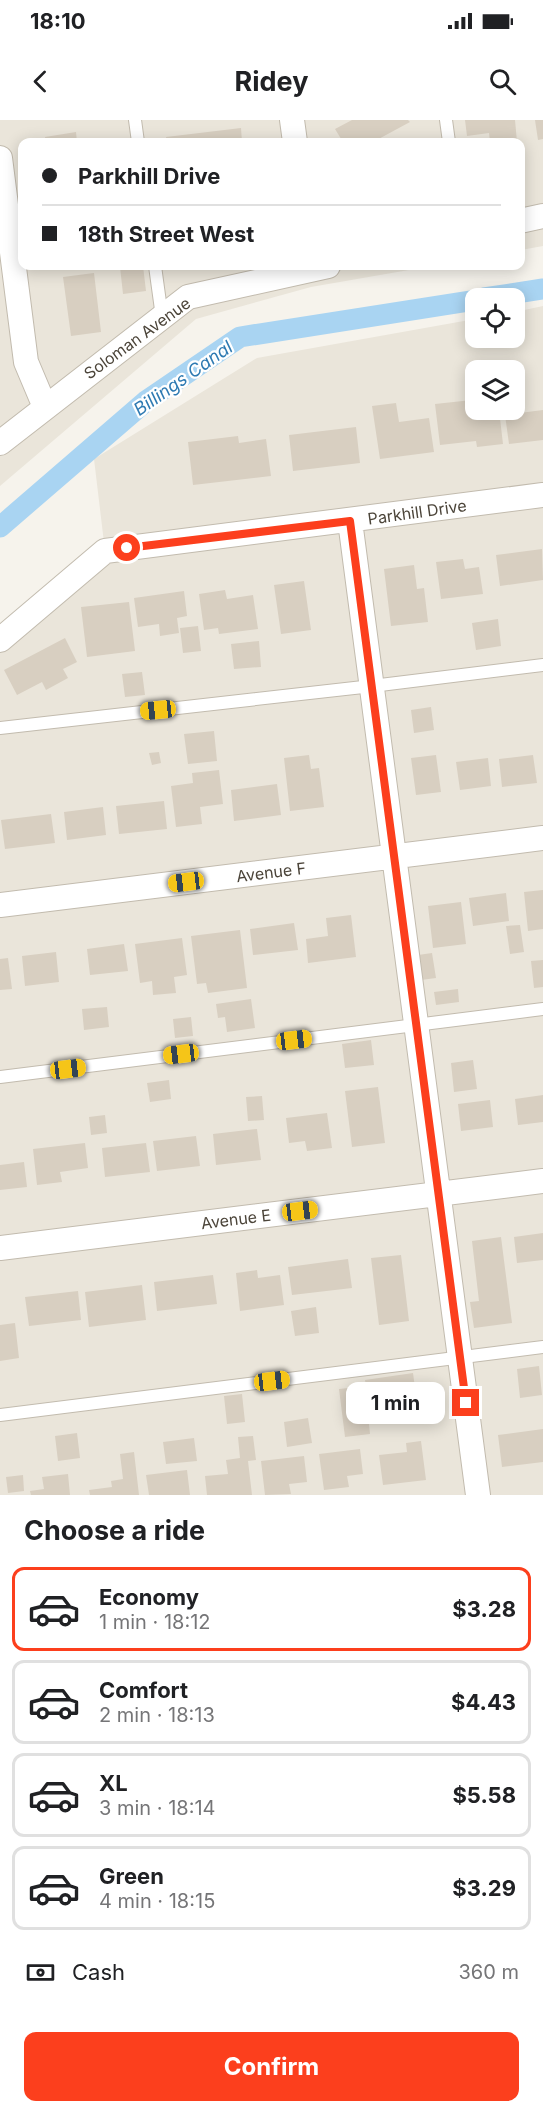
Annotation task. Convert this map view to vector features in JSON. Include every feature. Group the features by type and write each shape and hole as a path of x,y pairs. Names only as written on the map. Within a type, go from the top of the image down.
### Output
{"street":[{"path":"292,120 294,138"},
{"path":"0,158 26,362 45,406"},
{"path":"525,220 543,216"},
{"name":"Soloman Avenue","path":"0,443 188,297 302,270"},
{"name":"Parkhill Drive","path":"0,640 105,551 543,495"},
{"path":"350,521 478,1495"},
{"name":"Avenue F","path":"0,905 543,838"},
{"name":"Avenue E","path":"0,1248 543,1181"}],"lane":[{"path":"135,120 137,138"},
{"path":"446,120 448,138"},
{"path":"156,270 162,317"},
{"path":"0,728 543,665"},
{"path":"0,1077 543,1009"},
{"path":"0,1415 543,1347"}],"shaded area":[{"path":"0,120 543,120 543,246 525,249 525,138 18,138 18,270 409,270 311,287 196,319 0,486"},
{"path":"543,306 543,1495 0,1495 0,640 105,551 94,459 257,358 465,321 465,348 525,348 525,310"}],"building":[{"path":"352,120 408,120 410,122 380,138 341,138 335,129"},
{"path":"465,120 515,120 517,138 490,138 489,133 467,136"},
{"path":"535,120 543,120 543,139 538,140"},
{"path":"241,128 242,138 166,138"},
{"path":"76,132 77,138 45,138"},
{"path":"120,270 143,270 146,291 123,294"},
{"path":"94,273 101,332 71,336 63,277"},
{"path":"465,401 465,420 500,420 503,444 477,447 476,441 440,445 435,404"},
{"path":"396,403 399,422 429,418 434,452 380,459 372,406"},
{"path":"543,410 543,440 509,444 506,420 525,420 525,412"},
{"path":"356,427 360,463 293,471 289,435"},
{"path":"238,436 239,443 266,439 271,476 193,485 188,442"},
{"path":"542,549 543,580 500,586 496,555"},
{"path":"463,559 465,569 479,567 483,594 441,599 436,562"},
{"path":"414,565 417,589 424,588 428,622 391,626 384,569"},
{"path":"304,581 311,630 281,634 274,585"},
{"path":"225,590 227,599 253,595 258,629 219,634 218,628 204,630 199,594"},
{"path":"184,591 187,616 177,618 179,633 160,636 159,624 138,627 134,598"},
{"path":"129,602 135,651 87,657 81,607"},
{"path":"498,619 501,646 476,650 472,623"},
{"path":"198,626 201,651 183,653 180,628"},
{"path":"65,638 77,662 63,669 68,678 46,690 42,682 17,695 4,670"},
{"path":"259,641 261,667 234,669 231,644"},
{"path":"142,672 145,695 125,697 122,674"},
{"path":"431,707 434,730 414,733 411,710"},
{"path":"214,731 217,761 188,764 184,734"},
{"path":"159,752 161,763 152,765 149,753"},
{"path":"309,755 311,769 319,768 324,807 290,811 284,758"},
{"path":"436,755 441,792 416,795 411,758"},
{"path":"533,755 537,783 502,787 499,759"},
{"path":"488,758 491,786 460,790 456,762"},
{"path":"219,770 223,804 200,807 202,824 176,827 171,786 193,783 192,773"},
{"path":"277,784 281,815 234,821 231,790"},
{"path":"164,801 167,829 119,834 116,806"},
{"path":"103,807 106,835 67,840 64,812"},
{"path":"51,814 55,843 5,849 1,820"},
{"path":"543,890 543,929 528,931 524,892"},
{"path":"506,893 509,921 473,926 469,898"},
{"path":"461,902 466,944 433,948 428,906"},
{"path":"351,915 356,957 308,963 306,939 328,936 326,918"},
{"path":"294,923 298,950 253,955 250,929"},
{"path":"520,925 524,952 510,954 506,926"},
{"path":"240,930 247,988 208,993 206,983 197,984 191,936"},
{"path":"182,938 187,975 174,977 176,993 153,995 152,981 140,983 135,944"},
{"path":"124,944 128,971 90,975 87,949"},
{"path":"56,952 59,982 25,986 22,956"},
{"path":"432,953 436,978 421,980 418,955"},
{"path":"8,958 12,989 0,990 0,959"},
{"path":"543,960 543,987 534,988 531,961"},
{"path":"458,989 459,1002 436,1005 434,992"},
{"path":"251,999 255,1028 227,1032 225,1017 218,1018 216,1004"},
{"path":"107,1007 109,1027 84,1030 82,1009"},
{"path":"191,1017 193,1036 175,1038 173,1019"},
{"path":"371,1040 374,1065 345,1068 342,1044"},
{"path":"473,1060 477,1089 454,1092 451,1063"},
{"path":"169,1080 171,1099 150,1102 147,1083"},
{"path":"378,1087 385,1143 352,1147 345,1091"},
{"path":"543,1095 543,1122 518,1125 515,1099"},
{"path":"262,1096 264,1120 248,1121 246,1097"},
{"path":"490,1100 493,1127 461,1131 458,1104"},
{"path":"327,1113 332,1148 307,1151 305,1141 289,1143 286,1118"},
{"path":"105,1115 107,1133 91,1135 89,1117"},
{"path":"257,1129 261,1160 216,1165 213,1134"},
{"path":"196,1136 200,1166 157,1171 153,1141"},
{"path":"85,1143 88,1168 60,1172 62,1182 37,1185 33,1149"},
{"path":"146,1143 150,1172 105,1177 102,1148"},
{"path":"24,1162 27,1187 0,1190 0,1165"},
{"path":"543,1233 543,1260 517,1263 514,1237"},
{"path":"501,1237 512,1323 474,1328 470,1302 479,1301 472,1241"},
{"path":"401,1255 409,1321 379,1325 371,1258"},
{"path":"348,1259 352,1288 292,1295 288,1267"},
{"path":"257,1270 258,1278 280,1275 284,1305 240,1311 236,1273"},
{"path":"213,1275 217,1304 157,1311 154,1282"},
{"path":"142,1285 146,1320 89,1327 85,1292"},
{"path":"78,1291 81,1320 29,1326 25,1297"},
{"path":"316,1307 319,1333 295,1336 291,1311"},
{"path":"15,1323 19,1358 0,1361 0,1325"},
{"path":"539,1366 542,1395 520,1398 517,1369"},
{"path":"413,1373 416,1395 394,1398 396,1410 368,1414 370,1434 345,1437 339,1389 366,1386 365,1380"},
{"path":"242,1394 245,1422 227,1424 224,1396"},
{"path":"308,1418 312,1443 287,1447 284,1422"},
{"path":"543,1429 543,1462 502,1467 498,1435"},
{"path":"77,1433 80,1458 58,1461 55,1436"},
{"path":"253,1436 256,1460 248,1461 252,1495 207,1495 205,1476 228,1474 226,1460 240,1458 238,1437"},
{"path":"194,1438 197,1461 166,1464 163,1442"},
{"path":"421,1441 426,1480 383,1485 379,1455 407,1452 406,1443"},
{"path":"360,1449 363,1474 347,1476 349,1487 324,1490 319,1454"},
{"path":"134,1452 139,1495 90,1495 89,1490 112,1487 111,1481 123,1479 120,1454"},
{"path":"304,1456 307,1482 289,1484 291,1494 265,1495 261,1461"},
{"path":"187,1470 190,1495 149,1495 146,1475"},
{"path":"68,1474 70,1495 31,1495 30,1491 44,1489 42,1477"},
{"path":"23,1475 24,1491 8,1493 6,1477"}],"waterway":[{"name":"Billings Canal","path":"525,292 543,289"},
{"name":"Billings Canal","path":"0,527 146,401 240,337 465,302"}],"route":[{"path":"127,548 350,521 466,1403"}]}
